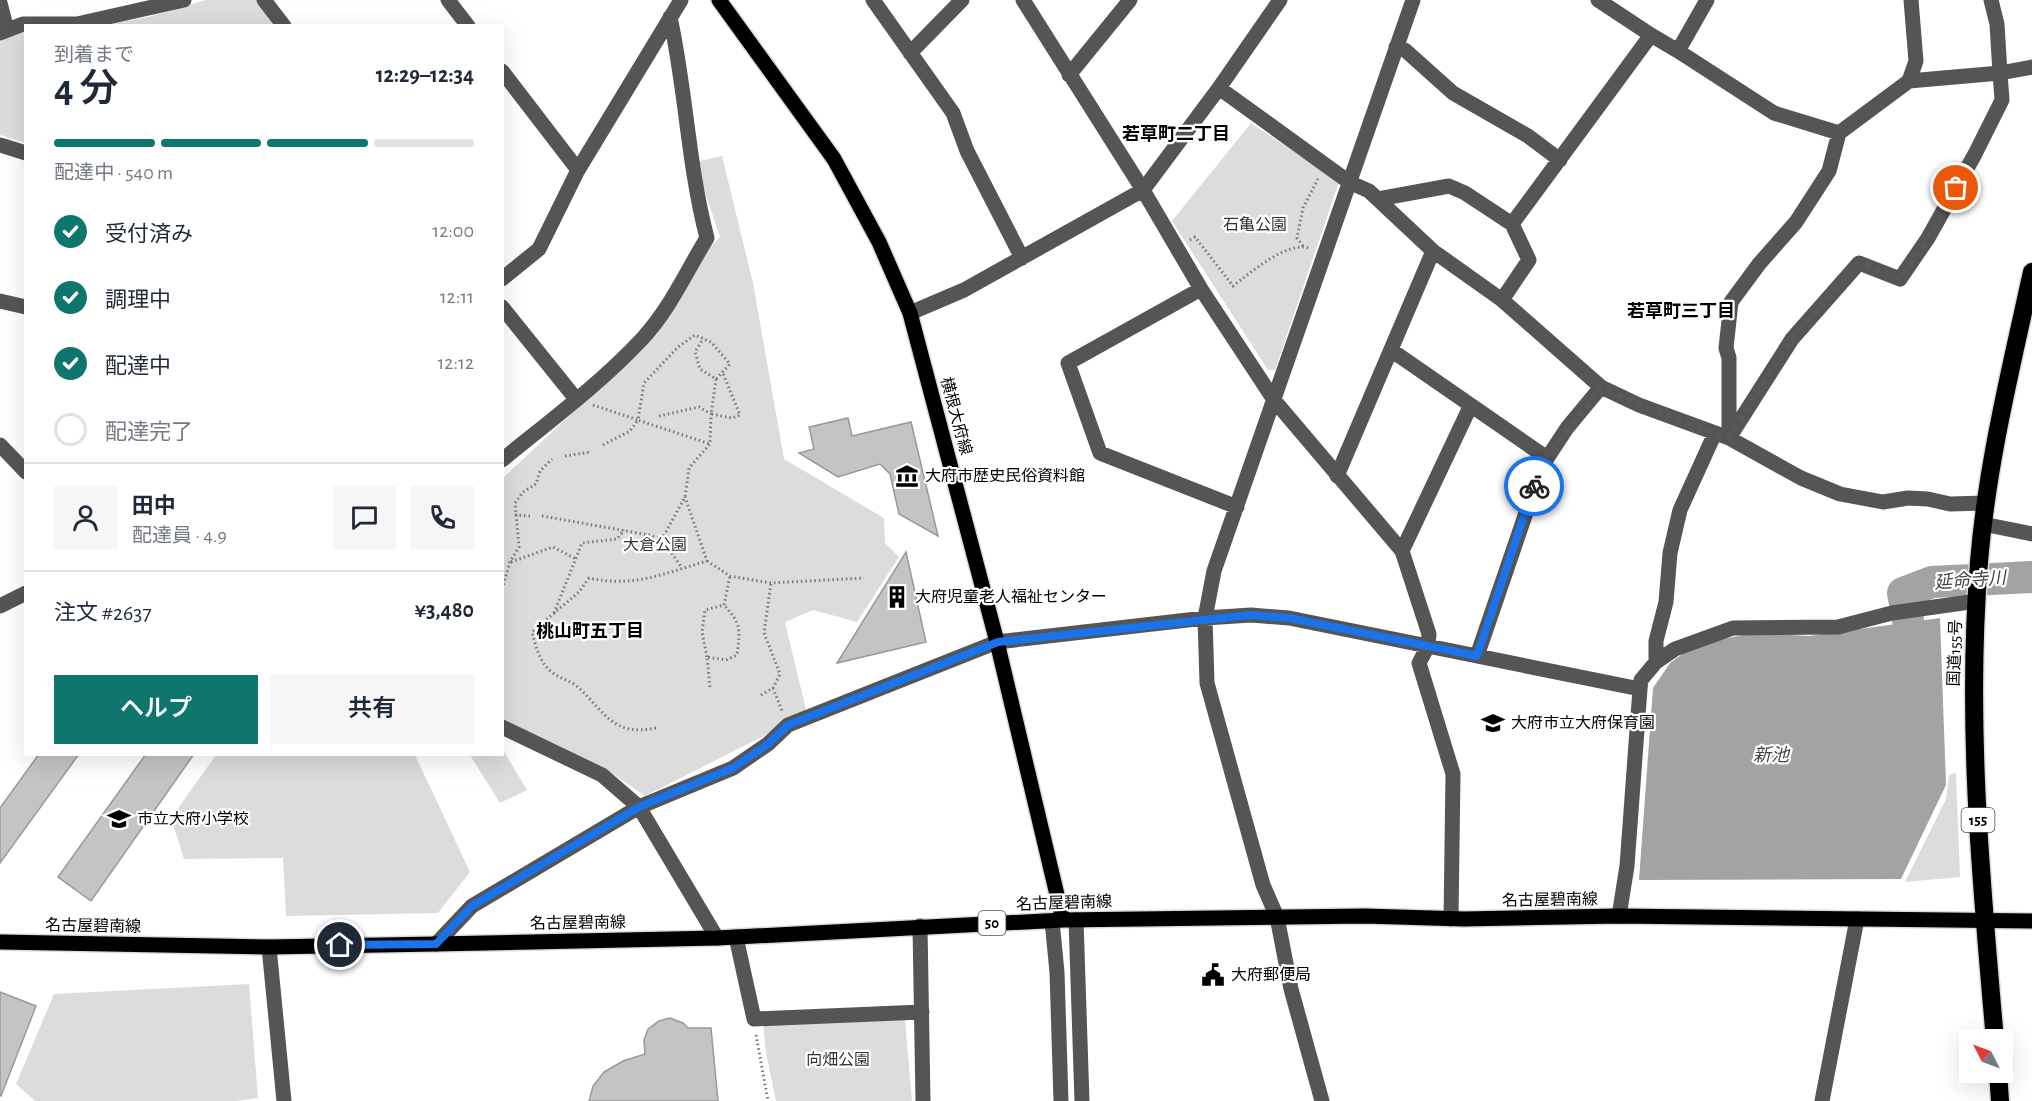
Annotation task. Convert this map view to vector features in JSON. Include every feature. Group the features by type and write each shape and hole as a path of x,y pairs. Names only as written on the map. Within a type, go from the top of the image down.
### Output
{"highway":[{"name":"国道155号","path":"1994,1029 1974,763 1974,650 1978,564 1985,503 2001,412 2032,272"},
{"path":"1999,1083 2000,1101"}],"main road":[{"name":"横根大府線","path":"719,0 834,159 879,242 910,313 998,642 1064,920"},
{"name":"名古屋碧南線","path":"0,942 269,947 436,944 717,938 1064,920 1365,916 1451,919 1619,916 2032,921"}],"street":[{"path":"0,3 3,31 23,24 77,24 128,7 184,0"},
{"path":"264,0 282,24"},
{"path":"448,0 466,24"},
{"path":"504,277 539,249 578,170 681,0"},
{"path":"873,0 953,113 967,151 1023,258"},
{"path":"910,53 962,0"},
{"path":"1023,0 1143,190 1201,289 1274,400 1402,552 1429,634 1428,646 1419,663 1453,774 1451,919"},
{"path":"1069,75 1130,0"},
{"path":"910,313 964,290 1143,190 1219,88 1280,0"},
{"path":"1322,1101 1291,989 1277,917 1263,885 1207,683 1205,618 1214,571 1413,0"},
{"path":"1598,0 1774,113 1839,133"},
{"path":"1678,51 1707,0"},
{"path":"1909,81 1916,61 1916,37 1911,0"},
{"path":"1656,662 1656,641 1666,602 1670,554 1680,510 1722,436 1792,339 1859,263 1900,279 1928,238 1976,154 2002,100 1997,24 1990,0"},
{"path":"504,459 582,401 643,338 671,302 706,238 691,167 670,17"},
{"path":"1512,224 1650,35"},
{"path":"1396,47 1405,50 1453,93 1528,136 1560,160"},
{"path":"1722,436 1729,358 1726,348 1731,302 1807,205 1829,171 1839,133 1909,81 2000,73 2032,67"},
{"path":"504,74 578,170"},
{"path":"1219,88 1349,182 1369,191 1433,251 1502,300 1601,387 1639,405 1722,436 1801,478 1840,494 1883,502 1928,499 1950,504 1985,503"},
{"path":"0,145 24,152"},
{"path":"1378,199 1449,186 1465,193 1512,224 1529,260 1502,300"},
{"path":"1337,476 1433,251"},
{"path":"1201,289 1068,363 1100,453 1237,507"},
{"path":"0,301 24,307"},
{"path":"504,309 582,401"},
{"path":"1391,350 1470,407 1547,458"},
{"path":"1477,656 1531,496 1547,458 1601,387"},
{"path":"1402,552 1470,407"},
{"path":"0,445 24,470"},
{"path":"1983,524 2032,534"},
{"path":"0,606 24,594"},
{"path":"1619,916 1627,866 1641,680 1656,662 1675,649 1734,628 1838,627 1892,613 1977,600"},
{"path":"436,944 472,906 639,807 733,768 768,744 788,725 998,642 1205,618 1251,615 1289,618 1640,689"},
{"path":"504,728 602,775 639,807 717,938"},
{"path":"1822,1101 1857,919"},
{"path":"1061,1101 1058,982 1064,920"},
{"path":"1064,920 1082,1101"},
{"path":"920,926 923,1101"},
{"path":"736,937 754,1019 922,1012"},
{"path":"269,947 284,1101"}],"path":[{"path":"1322,173 1303,208 1297,238 1303,246 1323,253"},
{"path":"1195,237 1233,285 1280,253 1303,246"},
{"path":"603,445 630,431 638,420 644,382 678,347 695,335 711,342 730,364 716,379 710,444 690,468 685,497 662,540"},
{"path":"703,339 695,352 700,369 716,379"},
{"path":"659,416 699,407 711,414 732,418 740,415 722,371"},
{"path":"582,401 710,444"},
{"path":"565,456 590,452"},
{"path":"504,582 510,562 519,547 515,503 523,492 536,484 540,471 552,459"},
{"path":"685,497 707,561 730,576 771,583 864,578"},
{"path":"515,515 530,516"},
{"path":"542,516 662,540 682,568"},
{"path":"554,615 582,543 617,539 624,531"},
{"path":"510,562 553,547 576,559"},
{"path":"656,728 626,728 612,724 577,686 551,672 540,658 532,632 579,592 589,578 611,583 631,583 707,561"},
{"path":"724,605 730,576"},
{"path":"761,695 773,688 780,674 764,633 771,583"},
{"path":"707,657 726,660 737,655 740,631 738,621 724,605"},
{"path":"710,687 702,632 705,610 724,605"},
{"path":"773,688 788,725"},
{"path":"754,1019 768,1101"}],"green space":[{"path":"206,0 257,0 275,24 111,24 148,17"},
{"path":"24,31 24,143 0,135 0,42"},
{"name":"石亀公園","path":"1251,123 1339,182 1275,370 1268,370 1172,221"},
{"name":"大倉公園","path":"722,156 753,283 784,459 884,518 885,543 899,557 857,622 813,610 785,622 807,714 645,796 607,770 504,720 504,477 657,334 697,261 720,237 695,162"},
{"path":"504,752 527,790 500,803 471,756 504,756"},
{"path":"215,756 415,756 470,872 438,913 286,916 283,858 184,859 171,818"},
{"path":"1956,773 1960,877 1905,882 1946,799 1949,775"},
{"path":"249,984 258,1098 236,1101 35,1101 16,1084 54,994"},
{"name":"向畑公園","path":"905,1020 912,1101 776,1101 766,1053 763,1023"}],"water":[{"name":"新池","path":"1940,618 1946,785 1901,879 1639,880 1653,688 1670,663 1695,645 1752,633 1809,636"}],"building":[{"name":"大府市歴史民俗資料館","path":"848,418 852,436 911,422 938,536 899,514 890,474 880,464 838,477 799,453 814,449 809,427"},
{"name":"大府児童老人福祉センター","path":"906,552 926,642 837,663"},
{"path":"38,756 78,756 0,863 0,808"},
{"path":"145,756 193,756 91,901 58,877"},
{"path":"0,992 36,1006 1,1096 0,1095"},
{"path":"670,1018 683,1023 688,1028 711,1028 718,1101 589,1101 593,1086 604,1072 623,1061 645,1054 644,1040 648,1029 659,1021"}],"waterway":[{"name":"延命寺川","path":"1908,621 1903,593 1932,582 2032,577"}],"way so far":[{"path":"1534,486 1542,466 1567,428 1601,387 1639,405 1729,438 1792,339 1859,263 1900,279 1928,238 1956,188"}],"place":[{"name":"大府市歴史民俗資料館","path":"907,476"},
{"name":"大府児童老人福祉センター","path":"897,597"},
{"name":"大府市立大府保育園","path":"1493,723"},
{"name":"市立大府小学校","path":"119,819"},
{"name":"大府郵便局","path":"1213,975"}],"district":[{"name":"若草町二丁目","path":"1176,135"},
{"name":"若草町三丁目","path":"1681,312"},
{"name":"桃山町五丁目","path":"590,632"}],"route":[{"path":"340,945 436,944 472,906 639,807 733,768 768,744 788,725 998,642 1205,618 1251,615 1289,618 1477,656 1534,486"}]}
